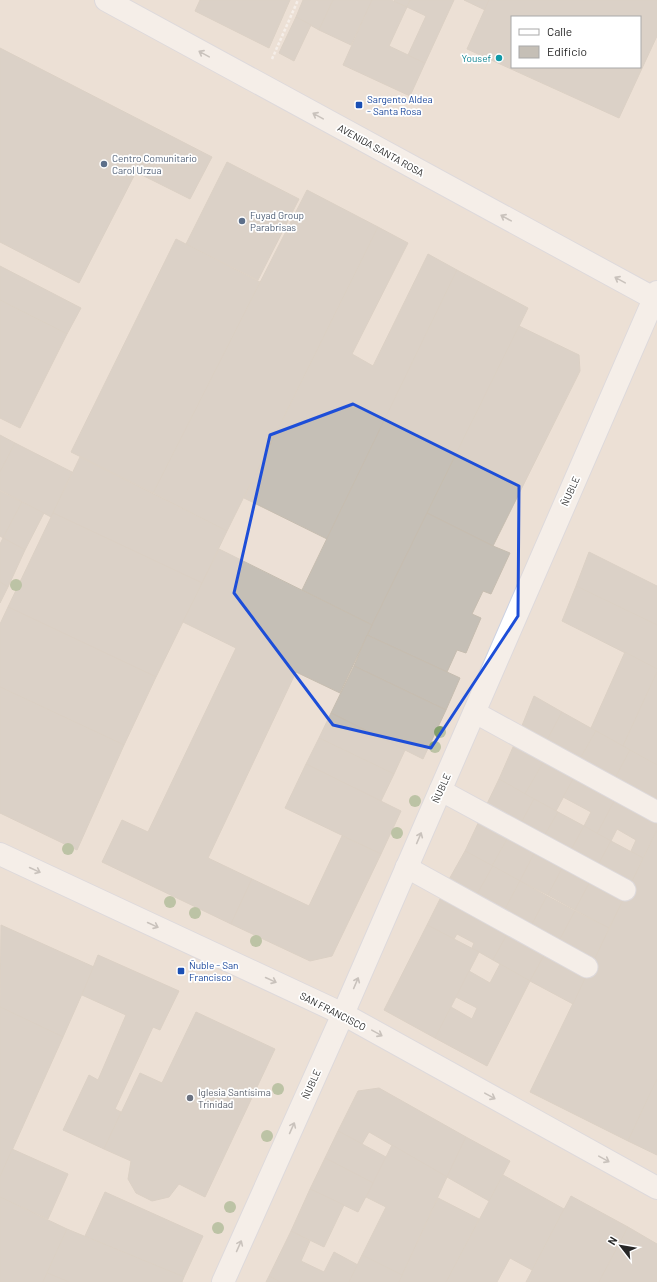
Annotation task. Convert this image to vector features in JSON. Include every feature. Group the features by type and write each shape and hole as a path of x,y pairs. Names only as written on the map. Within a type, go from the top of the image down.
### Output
{"main road":[{"name":"AVENIDA SANTA ROSA","path":"106,0 656,297"},
{"name":"ÑUBLE","path":"223,1282 656,297"},
{"name":"SAN FRANCISCO","path":"0,854 342,1014 657,1188"}],"street":[{"path":"474,712 657,812"},
{"path":"440,790 625,890"},
{"path":"406,867 587,967"}],"path":[{"path":"277,48 298,0"}],"highlighted area":[{"path":"353,404 519,486 518,616 431,748 333,725 234,593 270,435"}],"building":[{"path":"200,0 290,0 269,48 195,11"},
{"path":"303,0 333,0 319,30 296,17"},
{"path":"333,0 372,0 351,45 319,30"},
{"path":"372,0 391,0 407,7 389,46 425,63 410,96 343,65"},
{"path":"410,0 407,7 394,1"},
{"path":"410,0 454,0 425,63 408,55 426,16 407,7"},
{"path":"464,0 489,0 485,10"},
{"name":"Yousef","path":"489,0 657,0 657,36 619,118 467,49"},
{"path":"296,17 311,25 294,61 279,53"},
{"name":"Centro Comunitario Carol Urzua","path":"0,48 212,157 190,199 136,172 79,283 0,242"},
{"name":"Fuyad Group Parabrisas","path":"227,162 299,199 258,280 186,244"},
{"path":"307,190 378,227 227,531 153,493"},
{"path":"378,227 408,243 352,354 373,366 428,254 457,270 327,539 244,498"},
{"path":"176,239 260,282 153,493 71,452"},
{"path":"0,266 81,308 67,334 0,300"},
{"path":"457,270 528,308 372,625 302,590"},
{"path":"0,300 67,334 20,428 0,418"},
{"path":"519,326 579,355 580,371 493,546 427,513"},
{"path":"0,435 15,443 0,472"},
{"path":"15,443 72,472 51,517 0,490 0,472"},
{"path":"80,457 227,531 202,583 53,513"},
{"path":"0,491 22,502 3,538 0,536"},
{"path":"22,502 44,513 25,550 3,538"},
{"path":"53,513 202,583 156,677 8,607"},
{"path":"427,513 510,553 491,594 483,591 472,614 481,618 466,653 457,650 447,672 367,635"},
{"path":"3,538 25,550 8,587 0,582 0,544"},
{"path":"219,549 372,625 340,693 296,672 208,858 252,879 231,924 102,862 122,820 148,832 236,648 183,622"},
{"path":"589,552 657,586 657,625 576,586"},
{"path":"0,582 8,587 0,603"},
{"path":"576,586 657,625 657,669 562,621"},
{"path":"8,607 156,677 124,745 0,687 0,624"},
{"path":"367,635 460,678 446,710 354,666"},
{"path":"625,652 657,669 657,672 623,746 591,728"},
{"path":"354,666 446,710 423,759 331,713"},
{"path":"657,672 657,765 623,746"},
{"path":"0,687 124,745 77,850 0,813"},
{"path":"534,696 562,712 544,746 519,733"},
{"path":"562,712 596,731 577,764 544,746"},
{"path":"331,713 405,750 394,774 319,738"},
{"path":"596,731 630,750 612,784 577,764"},
{"path":"319,738 394,774 381,801 306,764"},
{"path":"517,738 547,756 525,794 499,779"},
{"path":"630,750 657,765 657,808 612,784"},
{"path":"547,756 577,772 556,811 525,794"},
{"path":"306,764 401,811 381,854 285,808"},
{"path":"577,772 618,794 597,834 584,826 591,812 563,797"},
{"path":"499,779 534,799 519,827 485,808"},
{"path":"618,794 657,814 657,830 643,858 631,851 636,840 617,829 611,841 597,834"},
{"path":"534,799 558,812 542,840 519,827"},
{"path":"558,812 584,826 569,854 542,840"},
{"path":"481,817 510,834 492,866 465,851"},
{"path":"584,826 611,841 596,869 569,854"},
{"path":"657,830 657,1079 628,1141 530,1092"},
{"path":"510,834 537,848 520,881 492,866"},
{"path":"342,836 381,854 332,956 310,961 231,924 252,879 309,906"},
{"path":"611,841 643,858 629,887 596,869"},
{"path":"537,848 565,863 548,895 520,881"},
{"path":"465,851 493,866 475,898 447,883"},
{"path":"565,863 592,878 575,910 548,895"},
{"path":"493,866 520,881 503,913 475,898"},
{"path":"592,878 625,895 609,928 575,910"},
{"path":"520,881 547,896 530,928 503,913"},
{"path":"442,895 509,931 493,960 472,948 474,943 457,934 454,939 427,925"},
{"path":"547,896 575,911 558,943 530,928"},
{"path":"575,911 609,928 593,962 558,943"},
{"path":"1,925 94,967 63,1037 0,1007"},
{"path":"427,925 479,952 435,1038 384,1010"},
{"path":"509,931 546,952 530,981 493,960"},
{"path":"546,952 587,974 573,1004 530,981"},
{"path":"98,955 179,991 160,1030 153,1027 115,1109 121,1112 104,1149 63,1130 89,1075 98,1080 126,1015 82,995"},
{"path":"500,964 530,981 487,1066 435,1038 451,1007 472,1019 477,1008 456,997 469,971 490,983"},
{"path":"0,1007 63,1037 0,1177"},
{"name":"Iglesia Santísima Trinidad","path":"196,1012 275,1049 205,1197 179,1184 169,1197 152,1201 136,1193 128,1179 131,1161 104,1149 140,1073 162,1083"},
{"path":"657,1079 657,1155 628,1141"},
{"path":"379,1088 466,1137 447,1177 369,1132 362,1144 338,1131 358,1091"},
{"path":"338,1131 386,1157 373,1183 325,1158"},
{"path":"466,1137 510,1161 489,1201 447,1177"},
{"path":"392,1145 447,1177 402,1275 362,1255 386,1207 366,1197"},
{"path":"12,1149 68,1174 48,1219 0,1197 0,1177"},
{"path":"325,1158 373,1183 358,1212 310,1189"},
{"path":"503,1175 564,1209 532,1270 510,1258 497,1282 446,1282"},
{"path":"310,1189 344,1205 324,1247 291,1231"},
{"path":"105,1192 203,1236 184,1277 85,1236"},
{"path":"571,1196 628,1227 599,1282 526,1282"},
{"path":"0,1197 67,1229 43,1282 0,1282"},
{"path":"438,1198 479,1219 446,1282 399,1282"},
{"path":"628,1227 657,1244 657,1282 599,1282"},
{"path":"67,1229 184,1277 182,1282 69,1282 47,1273"},
{"path":"291,1231 310,1241 301,1261 324,1272 334,1252 358,1265 349,1282 280,1282 269,1276"},
{"path":"362,1255 402,1275 399,1282 349,1282"},
{"path":"47,1273 69,1282 43,1282"},
{"path":"269,1276 280,1282 266,1282"}],"place":[{"name":"Yousef","path":"499,58"},
{"name":"Sargento Aldea - Santa Rosa","path":"359,105"},
{"name":"Centro Comunitario Carol Urzua","path":"104,164"},
{"name":"Fuyad Group Parabrisas","path":"242,221"},
{"name":"Ñuble - San Francisco","path":"181,971"},
{"name":"Iglesia Santísima Trinidad","path":"190,1098"}]}
